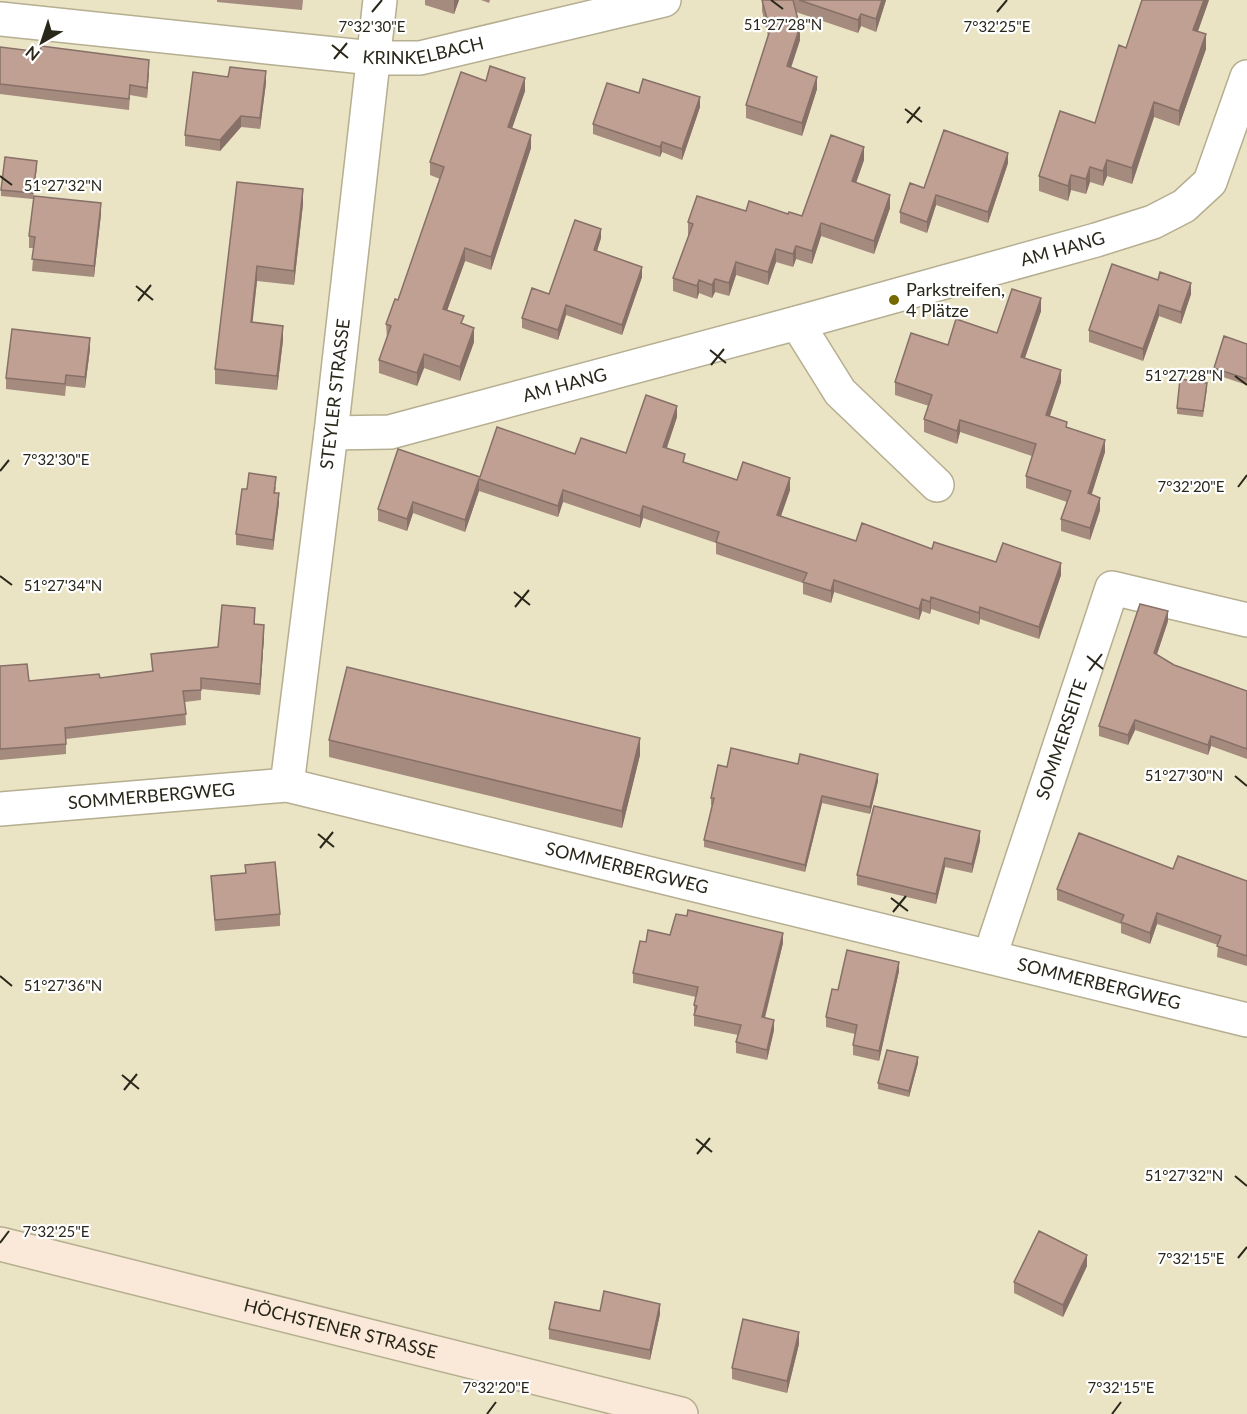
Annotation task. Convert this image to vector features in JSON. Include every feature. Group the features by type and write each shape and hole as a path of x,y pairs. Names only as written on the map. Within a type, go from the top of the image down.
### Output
{"main road":[{"name":"HÖCHSTENER STRASSE","path":"0,1244 681,1414"}],"street":[{"name":"STEYLER STRASSE","path":"287,785 331,433 380,0"},
{"name":"KRINKELBACH","path":"0,19 373,58 420,58 664,0"},
{"name":"AM HANG","path":"331,433 390,432 797,323 1153,222 1184,206 1210,182 1247,77"},
{"path":"797,323 840,392 937,485"},
{"name":"SOMMERSEITE","path":"990,956 1112,588 1247,620"},
{"name":"SOMMERBERGWEG","path":"0,808 287,785 1247,1020"}],"building":[{"path":"762,0 793,0 800,27 787,66 817,77 802,123 746,105 770,30"},
{"path":"799,0 882,0 876,19 861,14 858,20"},
{"path":"1142,0 1204,0 1193,30 1206,34 1179,111 1154,102 1132,168 1107,160 1103,171 1090,167 1086,179 1071,175 1068,186 1039,176 1060,111 1095,123 1119,45 1126,48"},
{"path":"41,46 149,60 147,88 130,85 129,99 0,84 0,47 40,52"},
{"path":"490,66 525,78 508,127 531,135 491,257 465,248 443,309 464,316 461,323 474,328 460,367 424,354 417,373 379,360 391,326 386,324 395,299 398,300 444,167 430,162 461,72 486,81"},
{"path":"230,67 266,71 260,118 241,116 220,140 185,135 193,72 228,77"},
{"path":"643,79 700,97 682,149 662,142 660,147 593,124 607,83 639,93"},
{"path":"944,130 1008,153 988,212 936,195 927,222 900,212 910,183 924,188"},
{"path":"831,135 864,147 852,181 890,195 874,241 821,223 812,251 796,246 793,254 776,249 768,272 736,262 729,283 715,279 712,285 699,280 697,286 673,278 693,224 688,222 697,196 746,211 749,201 788,214 789,212 802,216"},
{"path":"5,157 37,161 33,193 1,190"},
{"path":"237,182 303,189 294,271 257,266 251,322 283,326 277,376 215,369"},
{"path":"34,196 101,203 94,266 32,259 35,237 29,236"},
{"path":"575,220 601,229 594,250 642,267 622,325 566,305 558,330 522,318 532,288 549,294"},
{"path":"1112,264 1158,280 1160,272 1191,283 1181,312 1159,305 1143,349 1089,330"},
{"path":"1012,289 1041,298 1021,357 1061,370 1046,415 1067,422 1066,427 1105,440 1088,493 1100,498 1090,528 1061,519 1071,491 1026,476 1036,444 960,420 957,431 924,419 932,395 895,382 911,333 948,345 956,319 997,333"},
{"path":"12,329 90,338 85,377 66,375 65,384 6,378"},
{"path":"1224,336 1247,344 1247,379 1214,368"},
{"path":"1180,379 1207,383 1203,411 1177,408"},
{"path":"646,395 677,406 663,447 685,454 683,462 737,480 743,462 790,478 777,515 856,541 862,523 932,549 934,542 996,562 1003,543 1061,563 1039,627 980,607 979,613 931,597 930,602 922,599 919,609 834,580 831,591 803,582 807,573 716,542 719,532 643,506 640,516 563,490 558,506 479,479 465,520 413,502 407,519 378,509 398,449 480,477 497,427 575,454 581,438 626,453"},
{"path":"249,473 276,477 274,493 279,493 273,540 236,534 242,489 247,489"},
{"path":"1140,604 1168,611 1154,653 1174,665 1247,691 1247,749 1211,736 1208,745 1135,720 1128,735 1099,726"},
{"path":"222,605 255,608 254,624 264,625 260,684 201,678 201,690 183,691 186,714 65,728 66,744 0,749 0,666 27,664 29,681 99,674 100,678 153,671 151,654 218,647"},
{"path":"347,667 640,738 622,811 329,740"},
{"path":"731,748 798,764 800,754 878,774 870,807 822,796 805,865 704,840 714,798 711,798 718,765 727,767"},
{"path":"874,806 980,831 972,864 945,858 936,894 857,875"},
{"path":"1079,833 1173,869 1178,856 1247,881 1247,956 1217,946 1221,936 1157,913 1150,933 1121,922 1124,915 1057,889"},
{"path":"275,862 280,914 215,920 211,876 246,873 245,865"},
{"path":"688,910 783,933 762,1017 774,1020 767,1050 736,1042 741,1025 694,1015 698,987 633,973 640,941 646,942 648,930 670,935 676,914 687,916"},
{"path":"847,950 899,962 879,1051 853,1045 857,1025 826,1017 832,989 838,990"},
{"path":"887,1050 918,1057 909,1091 878,1083"},
{"path":"1039,1231 1087,1255 1063,1305 1014,1282"},
{"path":"604,1291 660,1304 650,1350 549,1329 555,1302 600,1311"},
{"path":"743,1319 799,1332 787,1381 732,1368"}],"place":[{"name":"Parkstreifen, 4 Plätze","path":"894,300"}]}
